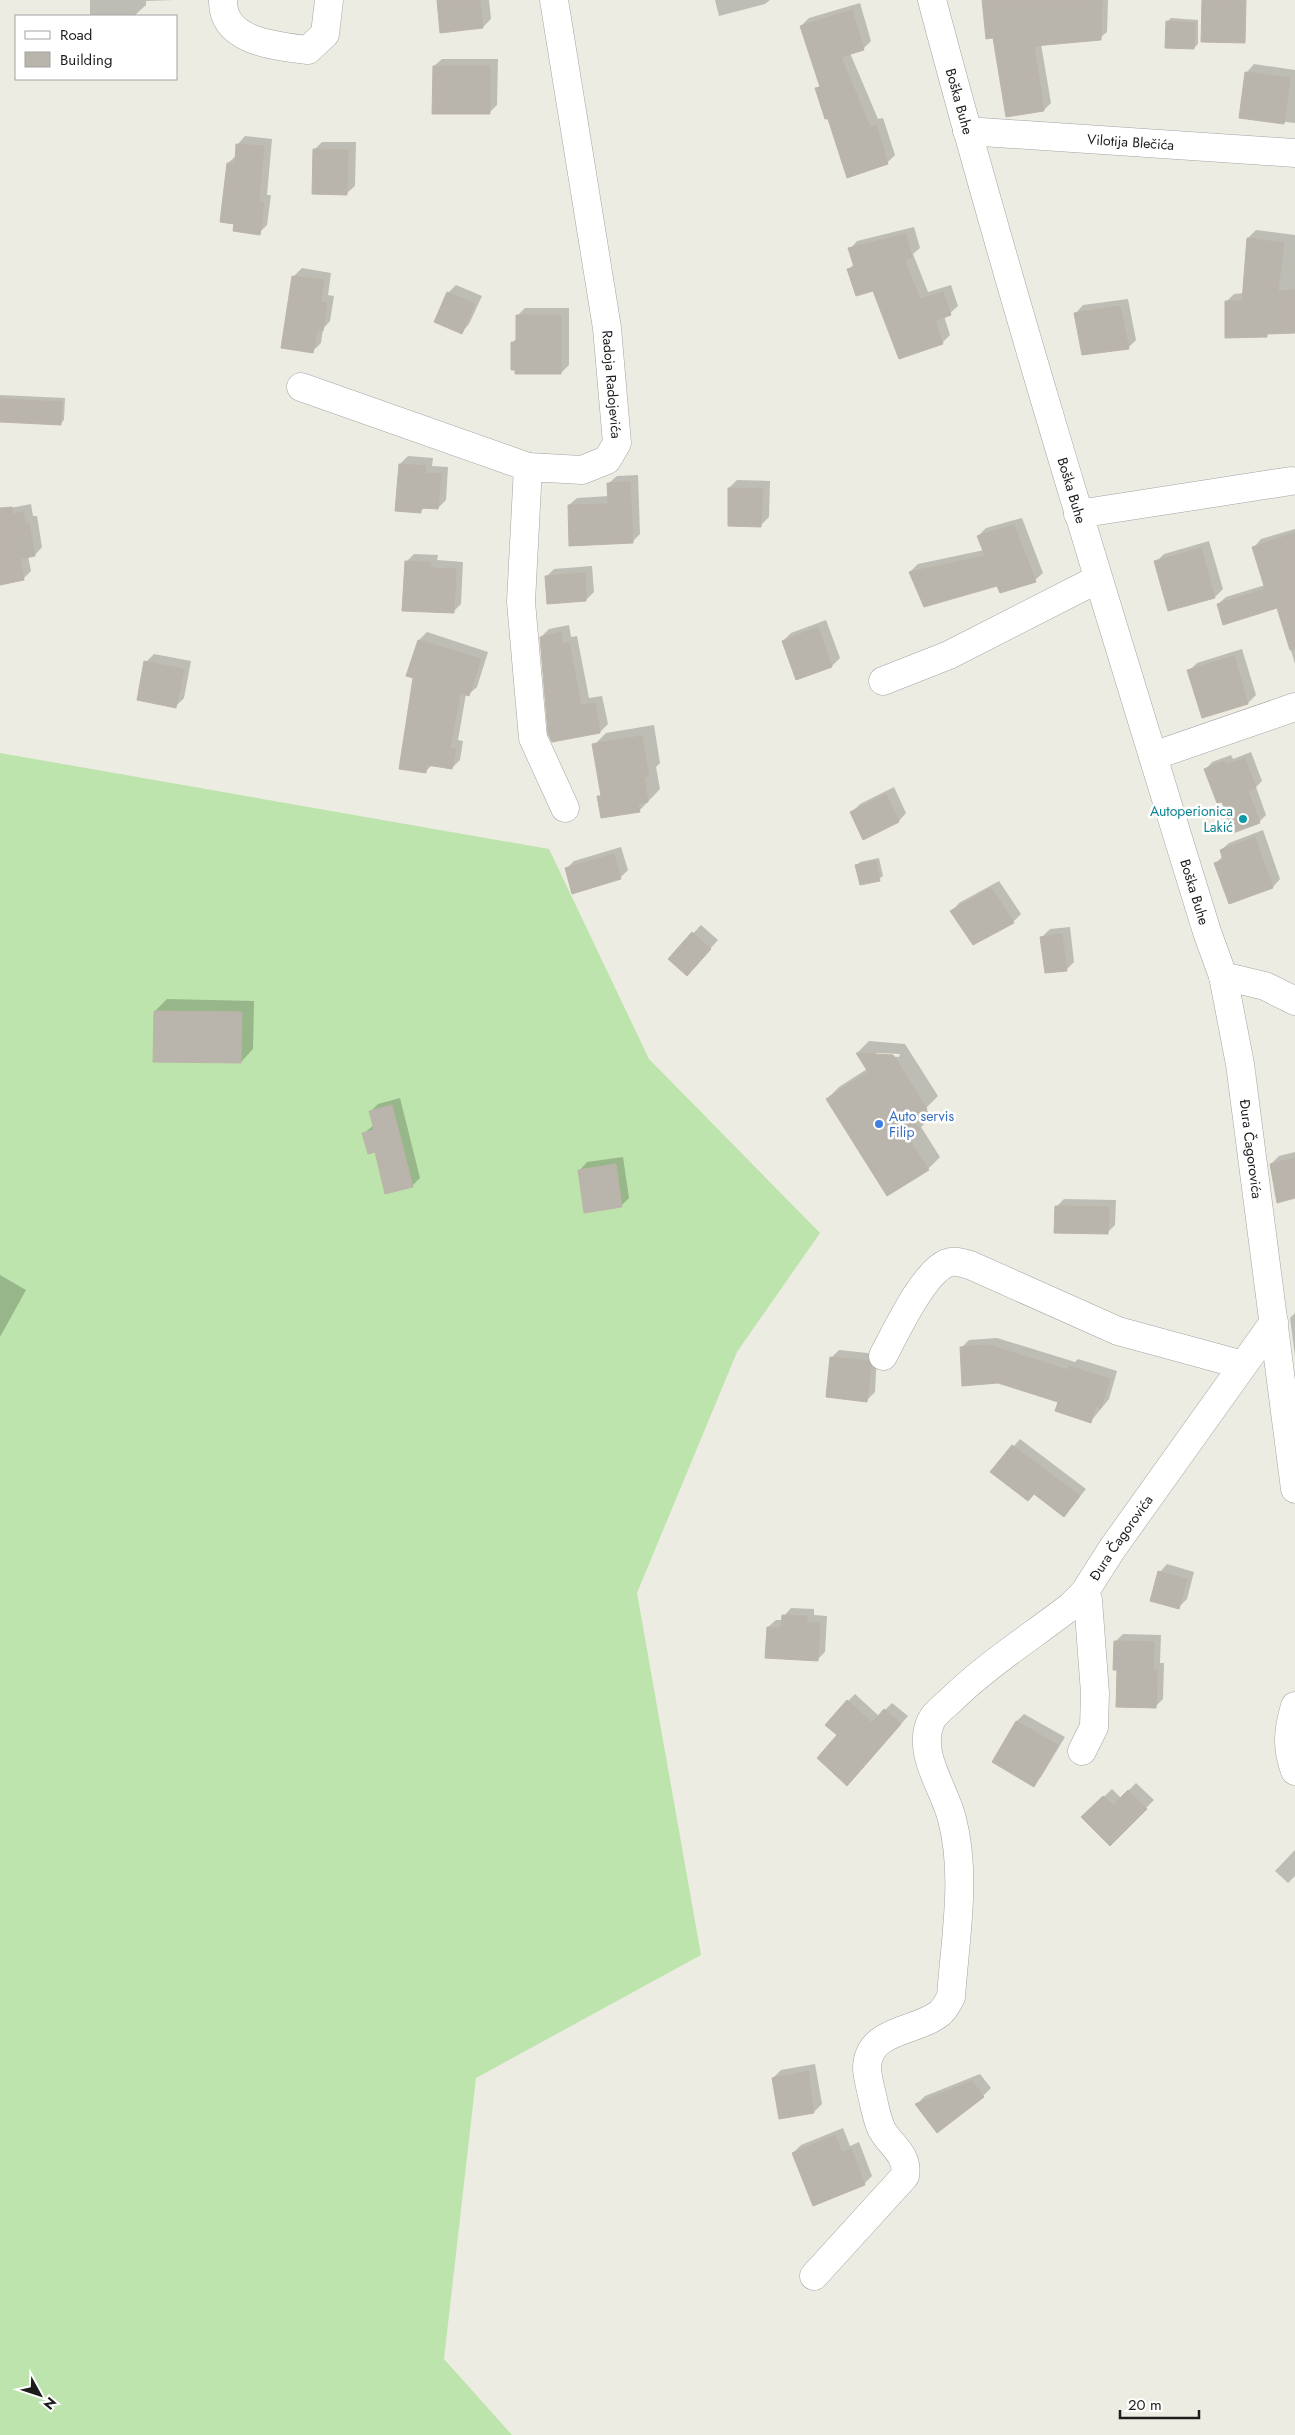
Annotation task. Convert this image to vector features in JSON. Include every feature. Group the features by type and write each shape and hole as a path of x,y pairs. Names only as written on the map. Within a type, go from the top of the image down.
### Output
{"street":[{"path":"223,0 225,18 239,33 274,45 308,50 326,34 329,0"},
{"name":"Radoja Radojevića","path":"300,387 528,468 582,470 607,460 617,443 607,328 554,0"},
{"name":"Boška Buhe","path":"932,0 967,131 1078,514 1207,932 1223,976"},
{"name":"Vilotija Blečića","path":"967,131 1295,153"},
{"path":"528,468 521,602 533,738 564,808"},
{"path":"1078,514 1291,481"},
{"path":"883,681 949,655 1098,578"},
{"path":"1153,756 1295,707"},
{"path":"1223,976 1265,986 1295,1000"},
{"name":"Đura Čagorovića","path":"1223,976 1240,1064 1295,1489"},
{"path":"883,1356 932,1273 948,1263 956,1261 970,1265 1118,1331 1243,1366"},
{"name":"Đura Čagorovića","path":"814,2276 905,2176 907,2167 900,2152 883,2131 876,2113 867,2066 873,2050 884,2037 926,2022 942,2012 951,1997 959,1886 959,1849 952,1817 928,1753 927,1735 931,1720 961,1690 1072,1606 1084,1593 1112,1549 1274,1322"},
{"path":"1082,1751 1094,1727 1095,1693 1088,1600 1084,1593"},
{"path":"1295,1706 1288,1730 1290,1758 1295,1771"}],"green space":[{"path":"0,753 549,849 649,1059 820,1233 737,1352 637,1593 701,1955 476,2078 444,2359 512,2435 0,2435"}],"building":[{"path":"437,0 480,0 483,28 440,33"},
{"path":"982,0 1102,0 1101,40 1034,46 1044,111 1006,117 993,38 986,39"},
{"path":"1202,0 1246,0 1245,43 1201,42"},
{"path":"852,10 864,50 841,57 870,127 876,125 888,164 847,178 828,119 825,119 815,88 820,87 800,26"},
{"path":"1166,21 1195,23 1194,49 1165,48"},
{"path":"433,66 490,66 490,114 432,114"},
{"path":"1245,72 1290,78 1284,124 1239,118"},
{"path":"236,144 264,146 259,202 264,203 260,235 233,231 234,224 220,222 227,163 235,163"},
{"path":"313,149 348,150 347,195 312,194"},
{"path":"906,234 912,257 905,261 920,299 943,292 951,315 935,321 943,344 899,359 873,291 856,296 847,269 854,267 848,248"},
{"path":"1247,238 1284,243 1278,291 1295,290 1295,333 1267,334 1267,337 1225,338 1225,301 1242,301"},
{"path":"292,276 324,280 321,302 327,303 323,331 317,330 313,353 281,348"},
{"path":"447,292 475,304 462,334 434,322"},
{"path":"1120,306 1129,349 1082,355 1074,313"},
{"path":"516,315 561,315 561,374 515,374 515,370 511,370 511,342 516,342"},
{"path":"0,399 62,402 61,425 0,422"},
{"path":"399,464 426,466 425,473 441,474 438,509 421,508 421,513 395,511"},
{"path":"630,482 633,543 569,546 568,505 608,504 607,483"},
{"path":"728,488 763,489 761,527 728,526"},
{"path":"12,507 13,514 23,512 26,524 29,523 35,556 20,559 24,580 0,585 0,508"},
{"path":"1014,525 1036,582 1000,593 997,586 924,607 909,572 985,556 977,536"},
{"path":"1295,533 1295,650 1290,650 1277,608 1223,625 1217,604 1265,589 1252,547"},
{"path":"1201,548 1215,598 1168,611 1154,561"},
{"path":"405,561 431,563 430,568 456,569 454,613 402,611"},
{"path":"585,573 586,601 547,604 545,576"},
{"path":"818,627 832,667 796,680 782,641"},
{"path":"561,632 563,644 569,643 581,705 595,703 600,733 552,742 548,734 540,637"},
{"path":"418,640 481,659 469,696 460,693 450,748 456,749 452,769 427,765 426,773 399,769 413,678 406,676"},
{"path":"1234,656 1248,704 1202,718 1187,670"},
{"path":"144,661 184,669 176,708 137,700"},
{"path":"642,736 649,776 644,777 648,802 638,804 640,812 601,818 597,796 601,796 592,744"},
{"path":"1245,758 1256,788 1248,791 1260,823 1233,833 1222,802 1217,803 1204,769 1224,761 1226,765"},
{"path":"886,794 899,822 863,840 850,812"},
{"path":"1255,837 1273,888 1229,904 1214,863 1223,860 1220,850"},
{"path":"614,854 621,879 572,894 565,868"},
{"path":"876,861 880,881 860,885 855,865"},
{"path":"991,888 1014,923 973,945 950,911"},
{"path":"692,932 711,949 687,976 668,959"},
{"path":"1062,934 1067,971 1045,973 1040,937"},
{"path":"154,1011 242,1012 241,1063 153,1062"},
{"name":"Auto servis Filip","path":"856,1053 893,1055 927,1109 912,1118 920,1130 908,1138 929,1170 887,1196 826,1099 868,1072"},
{"path":"392,1105 413,1187 385,1194 375,1152 368,1154 362,1133 374,1130 369,1111"},
{"path":"1295,1158 1295,1198 1277,1203 1270,1164"},
{"path":"616,1164 622,1207 584,1213 578,1170"},
{"path":"1055,1206 1109,1207 1108,1234 1054,1233"},
{"path":"989,1345 1068,1370 1069,1366 1110,1379 1101,1408 1096,1406 1091,1423 1055,1411 1058,1402 998,1383 962,1386 960,1347"},
{"path":"830,1357 869,1361 871,1365 867,1402 826,1397"},
{"path":"1012,1445 1080,1496 1064,1517 1034,1494 1028,1501 990,1472"},
{"path":"1158,1571 1187,1579 1179,1609 1150,1601"},
{"path":"782,1615 807,1616 807,1623 820,1623 818,1661 765,1658 767,1627 781,1628"},
{"path":"1114,1641 1154,1642 1153,1671 1157,1671 1156,1708 1116,1707 1117,1670 1113,1670"},
{"path":"847,1700 872,1723 884,1709 901,1724 847,1786 817,1758 837,1735 825,1725"},
{"path":"1016,1721 1058,1745 1034,1787 992,1762"},
{"path":"1128,1790 1147,1809 1110,1846 1081,1817 1103,1796 1113,1805"},
{"path":"808,2071 814,2113 779,2119 772,2078"},
{"path":"972,2081 984,2097 937,2133 915,2104"},
{"path":"835,2135 842,2153 851,2149 865,2185 813,2206 792,2153"}],"place":[{"name":"Autoperionica Lakić","path":"1243,819"},
{"name":"Auto servis Filip","path":"879,1124"}]}
